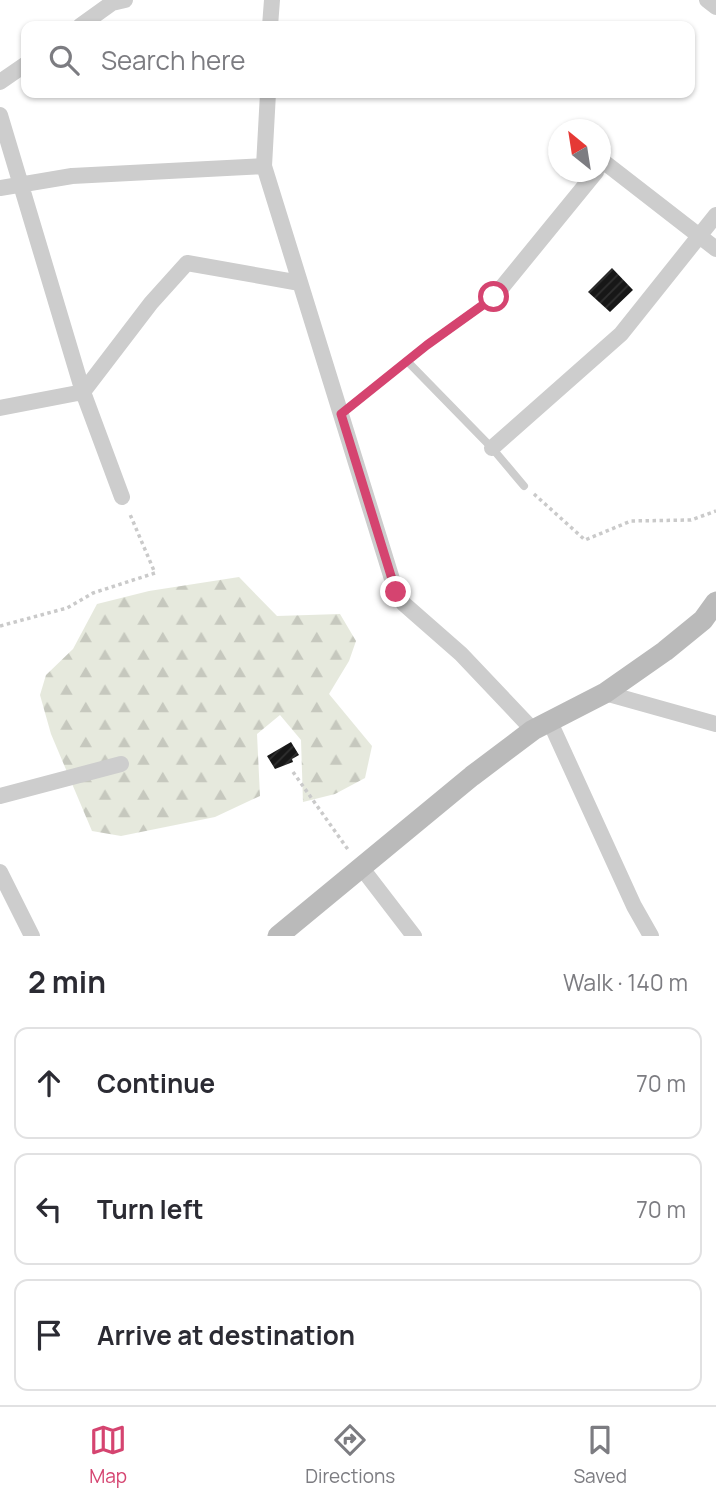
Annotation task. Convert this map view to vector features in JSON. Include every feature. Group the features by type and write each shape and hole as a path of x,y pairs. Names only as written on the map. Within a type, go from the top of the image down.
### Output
{"street":[{"path":"87,21 112,4 125,0"},
{"path":"271,21 272,0"},
{"path":"707,0 716,7"},
{"path":"0,82 21,67"},
{"path":"268,98 264,166 396,592 404,604 542,726 651,936"},
{"path":"0,115 83,392 122,497"},
{"path":"0,188 72,176 264,166"},
{"path":"611,167 716,249"},
{"path":"494,297 588,182"},
{"path":"492,448 621,334 716,215"},
{"path":"0,408 83,392 151,303 187,263 300,282"},
{"path":"278,936 472,776 542,726 605,693 665,651 703,620 716,601"},
{"path":"605,693 716,724"},
{"path":"0,796 121,764"},
{"path":"361,867 414,936"},
{"path":"0,872 32,936"}],"lane":[{"path":"341,414 494,297"},
{"path":"407,361 492,448 524,486"}],"path":[{"path":"524,486 586,540 631,521 691,520 716,511"},
{"path":"0,626 67,608 93,593 155,573 122,497"},
{"path":"293,772 361,867"}],"green space":[{"path":"239,577 277,616 340,614 356,641 349,661 329,694 372,746 365,778 335,794 303,802 301,740 280,715 257,734 260,796 215,817 121,836 92,831 51,734 40,695 46,675 73,649 97,604 149,591"}],"building":[{"path":"612,268 633,290 610,312 588,292"},
{"path":"291,742 299,755 292,759 293,762 275,769 267,756"}],"route":[{"path":"396,592 341,414 427,345 494,297"}]}
